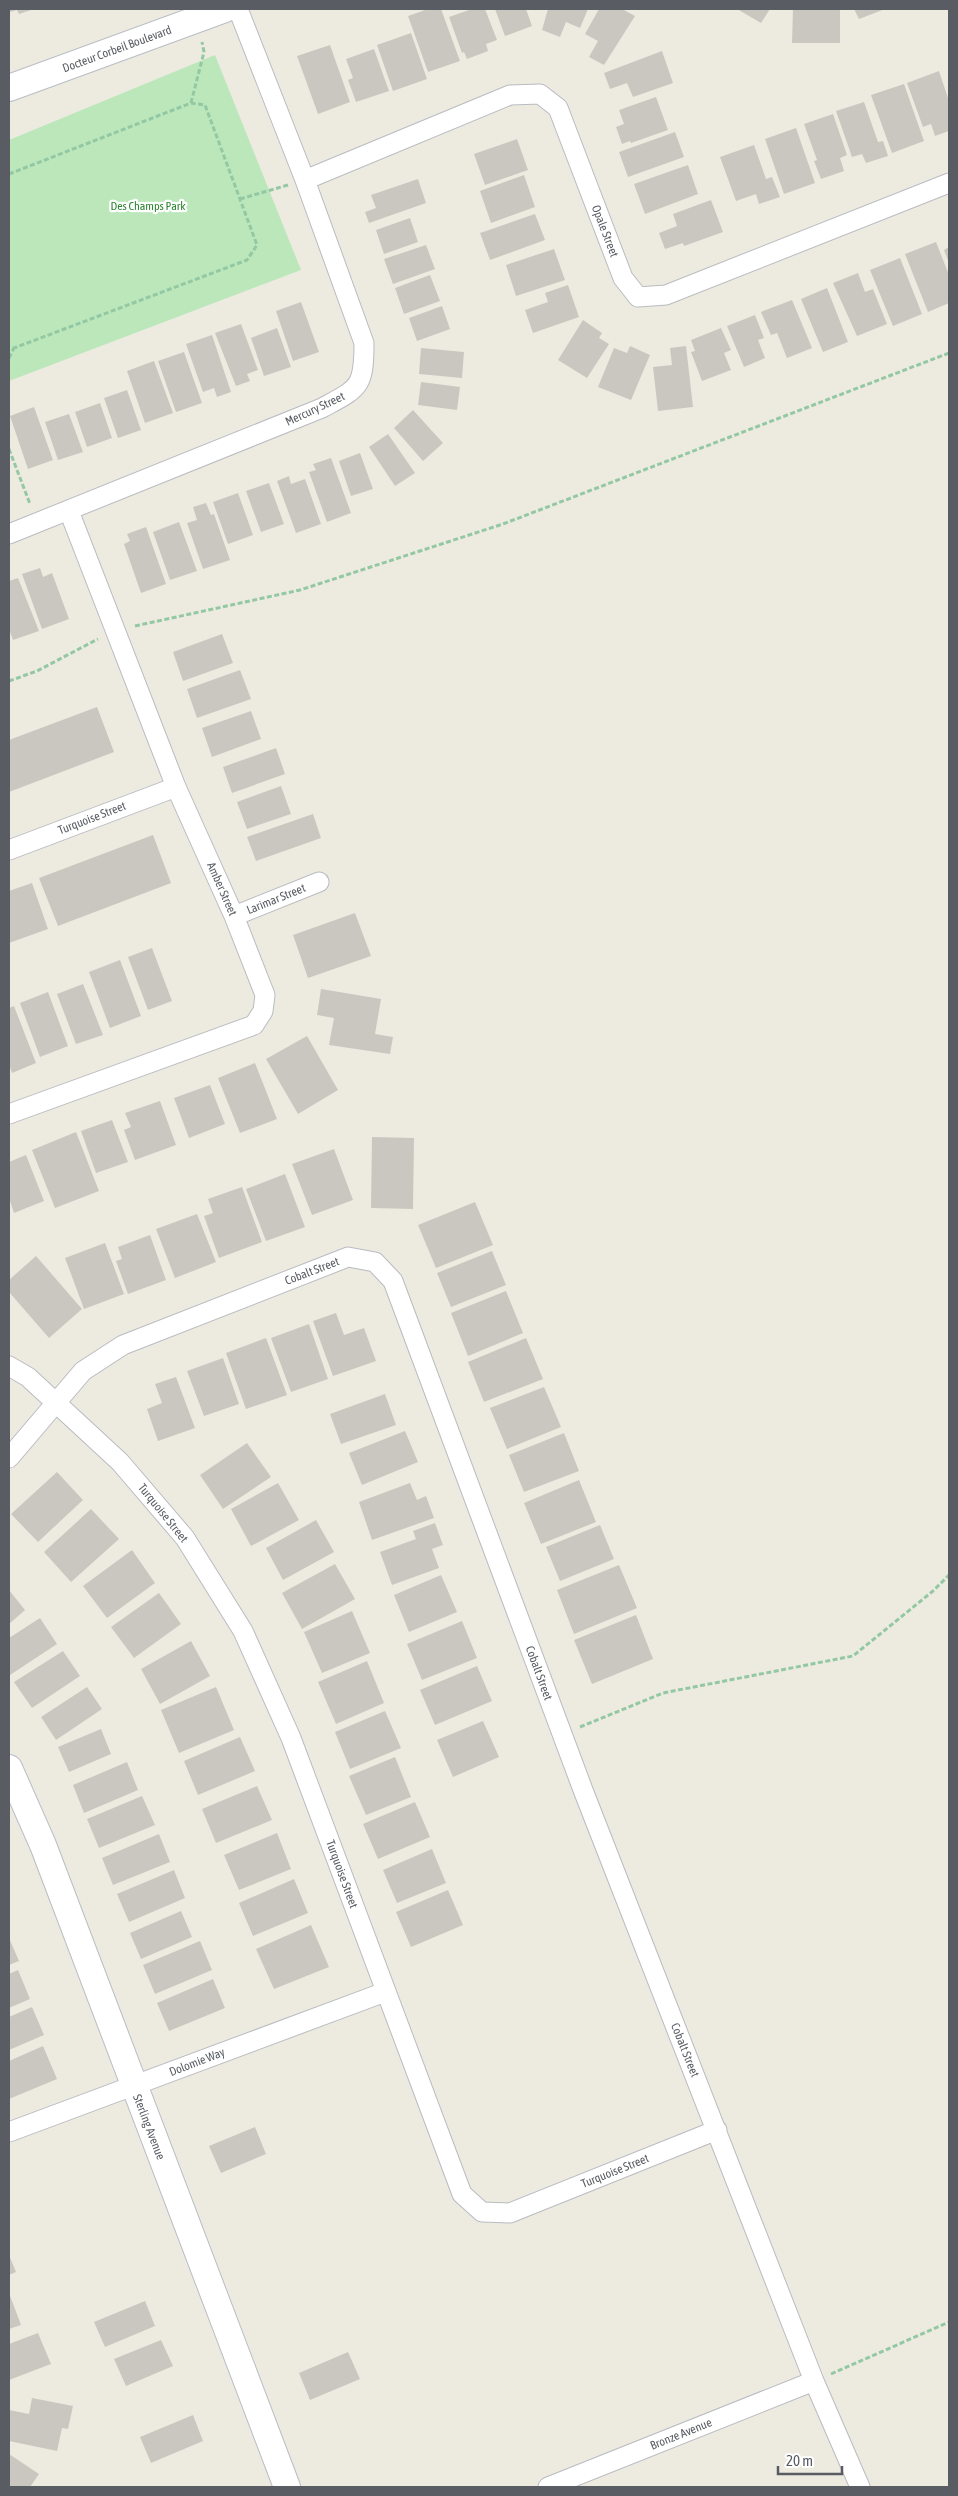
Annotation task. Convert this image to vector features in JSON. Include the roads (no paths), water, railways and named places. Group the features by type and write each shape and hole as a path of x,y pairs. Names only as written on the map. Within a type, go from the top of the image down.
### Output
{"street":[{"name":"Docteur Corbeil Boulevard","path":"9,88 225,9"},
{"name":"Mercury Street","path":"9,534 322,408 353,391 364,372 364,344 305,180 238,9"},
{"name":"Opale Street","path":"305,180 510,95 540,94 558,108 623,278 638,297 666,295 949,183"},
{"name":"Amber Street","path":"9,1114 254,1025 263,1011 265,995 234,916 176,787 68,511"},
{"name":"Turquoise Street","path":"9,850 176,787"},
{"name":"Larimar Street","path":"234,916 319,882"},
{"name":"Cobalt Street","path":"9,1458 57,1404 83,1371 123,1345 348,1257 375,1262 393,1281 562,1735 814,2382 860,2487"},
{"name":"Turquoise Street","path":"9,1366 28,1377 120,1462 185,1538 243,1631 291,1738 462,2194 482,2212 510,2213 717,2130"},
{"name":"Sterling Avenue","path":"9,1768 43,1845 287,2487"},
{"name":"Dolomie Way","path":"9,2132 385,1992"},
{"name":"Bronze Avenue","path":"548,2487 814,2382"}],"park label":[{"name":"Des Champs Park","path":"148,206"}]}
